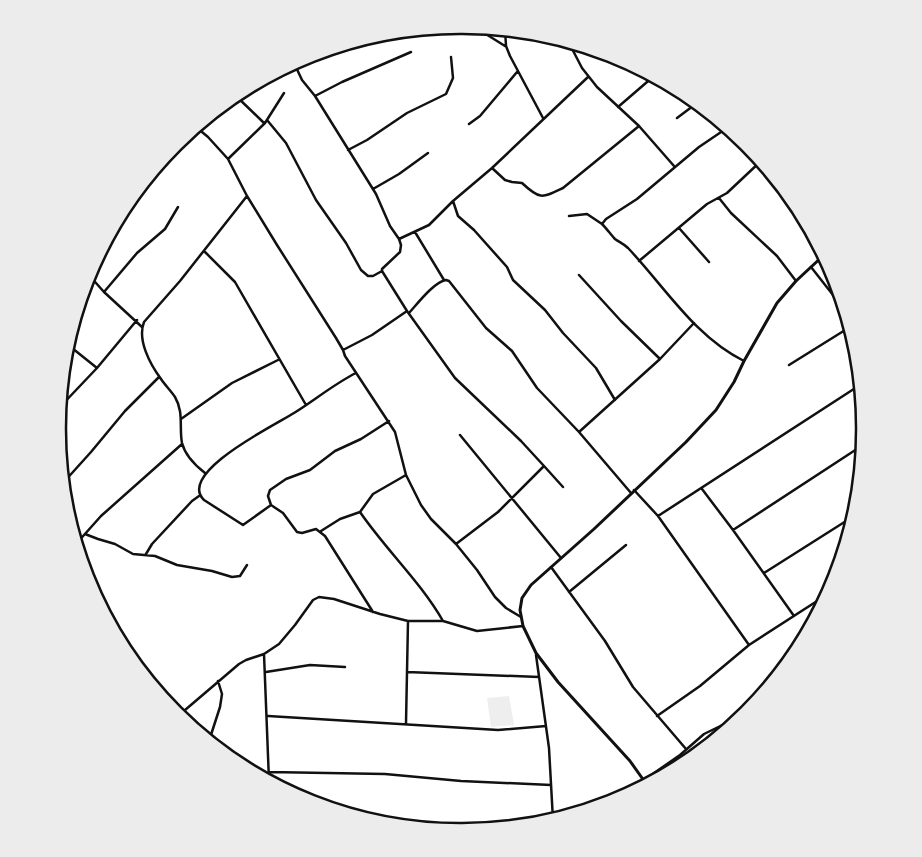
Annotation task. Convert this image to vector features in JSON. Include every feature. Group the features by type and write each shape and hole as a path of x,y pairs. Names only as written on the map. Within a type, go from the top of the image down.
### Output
{"street":[{"path":"488,35 506,46"},
{"path":"505,36 506,46 517,72 523,78 543,118"},
{"path":"573,50 588,77 639,126 674,166"},
{"path":"314,96 411,52"},
{"path":"348,150 367,140 401,116 446,94 453,78 451,57"},
{"path":"267,120 286,143 316,200 346,243 361,270 368,276 382,272 383,267 400,252 401,245 399,239 390,226 373,189 297,69"},
{"path":"469,124 480,116 517,72"},
{"path":"399,239 429,225 588,77"},
{"path":"618,107 648,81"},
{"path":"228,159 265,123 284,93"},
{"path":"241,101 265,123"},
{"path":"677,118 691,108"},
{"path":"492,168 505,180 522,183 534,194 543,196 564,188 639,126"},
{"path":"201,132 228,159 248,196 343,350 344,356 389,421 395,432 406,475 431,519 456,544 506,608 521,617"},
{"path":"602,224 606,219 636,199 674,166 722,133"},
{"path":"373,189 399,174 428,153"},
{"path":"639,261 707,204 727,193 756,166"},
{"path":"206,474 192,460 182,443 182,419 175,397 159,377 144,348 142,327 144,322 248,196"},
{"path":"719,198 747,229 777,256 796,281"},
{"path":"453,201 458,216 474,230 508,267 513,280 545,310 563,333 596,368 615,400"},
{"path":"104,292 137,253 165,229 178,207"},
{"path":"569,216 588,214 602,224 639,261 694,323 716,344 744,361"},
{"path":"679,228 709,262"},
{"path":"415,232 444,280 449,281 486,328 512,351 537,388 614,472 658,516 749,645"},
{"path":"204,251 235,282 306,405"},
{"path":"643,779 630,761 558,682 536,653 523,626 521,603 526,592 551,567 691,437 716,410 734,382 777,303 796,281 818,260"},
{"path":"811,267 832,294"},
{"path":"382,272 454,378 521,441 563,487"},
{"path":"579,275 621,321 660,359"},
{"path":"343,350 372,335 408,312 444,280"},
{"path":"94,281 104,292 137,320 142,327"},
{"path":"67,400 137,320"},
{"path":"579,432 660,359 694,323"},
{"path":"789,365 843,332"},
{"path":"74,350 97,368"},
{"path":"182,419 232,383 279,360"},
{"path":"199,496 199,485 206,474 232,450 356,373"},
{"path":"70,476 125,411 159,377"},
{"path":"658,516 853,389"},
{"path":"374,612 329,540 321,531 316,529 297,532 283,513 271,505 268,496 270,490 286,479 310,470 335,451 361,439 389,421"},
{"path":"460,435 561,558"},
{"path":"82,537 101,516 182,443"},
{"path":"733,530 855,450"},
{"path":"456,544 498,512 544,466"},
{"path":"611,475 614,472"},
{"path":"321,531 340,519 360,512 373,494 406,475"},
{"path":"702,489 794,616"},
{"path":"199,496 211,506 243,525 271,505"},
{"path":"146,554 152,544 192,501 199,496"},
{"path":"360,512 370,528 418,584 443,622"},
{"path":"764,573 844,522"},
{"path":"85,534 115,544 133,554 155,556 177,565 212,571 232,577 240,576 248,565"},
{"path":"569,592 626,545"},
{"path":"551,567 605,641 633,686 686,750"},
{"path":"185,710 246,660 264,654 279,644 317,597 327,597 408,621 443,622 477,631 523,626"},
{"path":"657,716 700,686 749,645 815,602"},
{"path":"406,724 408,621"},
{"path":"536,653 550,763 553,813"},
{"path":"264,654 269,772 385,774 461,781 551,785"},
{"path":"266,672 310,665 344,667"},
{"path":"407,672 539,677"},
{"path":"211,734 222,694 218,681"},
{"path":"268,716 498,730 546,726"},
{"path":"667,765 680,756 704,734 719,727"}],"shaded area":[{"path":"509,696 514,725 491,727 487,698"}]}
